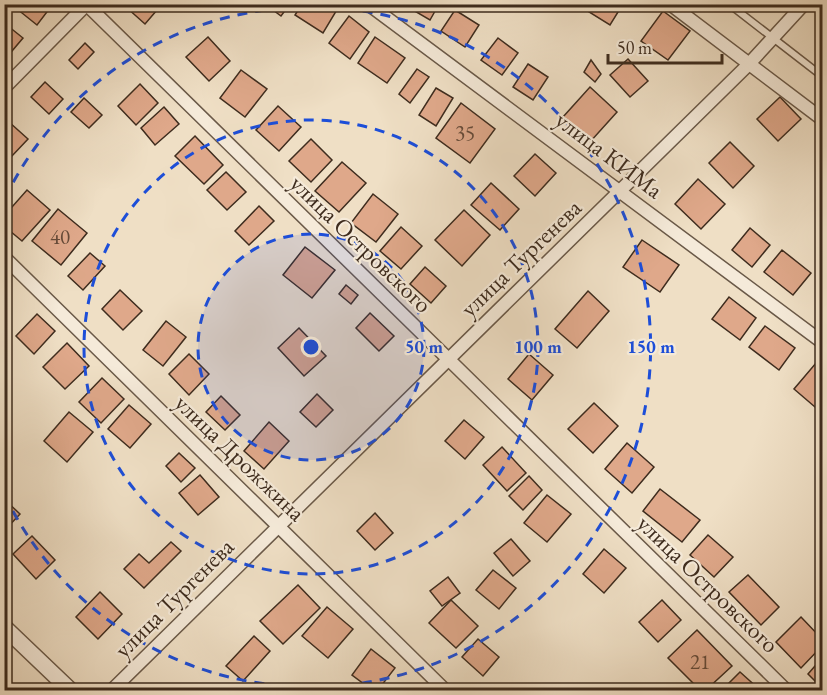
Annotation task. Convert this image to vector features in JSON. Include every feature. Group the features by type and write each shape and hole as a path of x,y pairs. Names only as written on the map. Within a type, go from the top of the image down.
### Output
{"street":[{"name":"улица КИМа","path":"368,4 621,190 822,342"},
{"path":"669,4 822,118"},
{"name":"улица Тургенева","path":"112,690 278,524 748,65 804,4"},
{"path":"4,88 86,5"},
{"name":"улица Островского","path":"86,5 786,690"},
{"name":"улица Дрожжина","path":"4,257 445,690"},
{"path":"4,627 70,690"}],"lane":[{"path":"729,4 822,76"}],"building":[{"path":"21,4 53,4 37,25 17,9"},
{"path":"129,4 150,4 157,10 145,24 126,7"},
{"path":"265,4 290,4 281,16"},
{"path":"302,4 332,4 338,8 323,33 295,15"},
{"path":"407,4 439,4 430,20 406,6"},
{"path":"582,4 623,4 610,25 581,7"},
{"path":"455,10 479,25 465,47 441,31"},
{"path":"663,11 690,31 668,60 641,41"},
{"path":"349,16 369,32 350,59 329,43"},
{"path":"8,26 23,38 6,58 4,30"},
{"path":"208,37 230,61 209,81 186,57"},
{"path":"375,37 405,58 387,83 358,63"},
{"path":"498,38 518,53 502,75 481,60"},
{"path":"85,43 94,52 78,69 69,60"},
{"path":"628,59 648,81 630,97 610,75"},
{"path":"591,60 601,74 595,82 584,72"},
{"path":"528,64 548,77 533,100 513,87"},
{"path":"417,69 429,77 410,103 399,94"},
{"path":"241,70 267,89 245,117 220,98"},
{"path":"45,82 63,99 49,114 31,97"},
{"path":"140,84 158,103 136,125 118,106"},
{"path":"590,87 617,112 590,142 563,117"},
{"path":"436,88 453,98 436,126 419,115"},
{"path":"780,97 801,119 778,141 757,119"},
{"path":"84,98 102,115 89,128 71,112"},
{"path":"461,103 495,129 470,163 436,138"},
{"path":"278,106 301,127 279,151 256,130"},
{"path":"164,107 179,124 155,145 141,128"},
{"path":"9,122 28,139 11,157 4,151 4,127"},
{"path":"195,136 223,165 204,184 175,156"},
{"path":"311,139 332,160 311,182 289,161"},
{"path":"730,142 754,166 733,188 709,163"},
{"path":"535,154 556,173 535,196 514,176"},
{"path":"342,162 366,183 339,212 315,191"},
{"path":"226,172 246,192 227,210 207,190"},
{"path":"698,179 725,204 701,229 675,204"},
{"path":"491,183 519,209 500,230 471,205"},
{"path":"27,190 50,210 22,241 4,226 4,216"},
{"path":"373,194 398,214 376,242 351,223"},
{"path":"259,206 274,221 249,245 235,231"},
{"path":"58,209 87,233 61,265 32,241"},
{"path":"464,210 490,235 462,266 435,240"},
{"path":"401,227 422,246 401,269 380,251"},
{"path":"750,228 770,245 752,267 732,250"},
{"path":"642,240 679,265 660,292 623,267"},
{"path":"305,247 335,270 312,298 283,275"},
{"path":"782,250 811,273 793,295 764,272"},
{"path":"90,253 105,266 83,290 68,276"},
{"path":"425,267 446,286 431,303 410,284"},
{"path":"346,285 358,295 351,304 339,294"},
{"path":"120,290 142,311 123,330 102,309"},
{"path":"588,291 609,311 577,348 555,329"},
{"path":"729,297 756,318 740,340 712,319"},
{"path":"370,313 394,336 379,351 356,328"},
{"path":"37,314 55,331 34,354 16,336"},
{"path":"166,321 186,337 163,366 143,350"},
{"path":"765,326 795,348 779,370 749,347"},
{"path":"299,328 326,356 304,376 278,348"},
{"path":"67,343 89,366 65,389 43,367"},
{"path":"189,354 209,374 189,395 169,374"},
{"path":"529,354 553,375 532,400 508,379"},
{"path":"816,363 822,369 822,398 815,407 794,389"},
{"path":"102,378 124,399 101,423 79,402"},
{"path":"317,394 333,410 316,427 300,412"},
{"path":"221,396 240,415 225,430 206,412"},
{"path":"594,403 618,426 593,453 568,429"},
{"path":"129,405 151,424 130,448 108,429"},
{"path":"69,412 93,432 67,462 44,441"},
{"path":"464,420 484,437 465,459 445,441"},
{"path":"269,422 289,441 264,469 244,451"},
{"path":"627,443 654,467 632,493 605,469"},
{"path":"502,447 526,473 507,491 483,465"},
{"path":"179,453 195,468 181,482 166,466"},
{"path":"200,475 219,497 198,515 179,493"},
{"path":"529,476 542,490 523,510 509,496"},
{"path":"660,489 700,520 682,542 643,511"},
{"path":"547,495 571,514 547,542 524,523"},
{"path":"4,499 20,514 4,531"},
{"path":"375,513 393,533 375,550 357,531"},
{"path":"708,535 733,557 714,577 690,555"},
{"path":"32,536 55,560 36,579 13,554"},
{"path":"511,539 530,561 513,576 494,553"},
{"path":"171,542 181,551 144,588 124,569 139,554 149,563"},
{"path":"604,549 626,568 604,593 583,574"},
{"path":"493,570 516,588 499,609 476,590"},
{"path":"748,575 779,607 761,625 729,592"},
{"path":"448,577 460,593 442,606 430,591"},
{"path":"298,585 320,608 283,644 260,621"},
{"path":"100,592 122,614 98,639 76,617"},
{"path":"451,600 478,626 456,648 429,623"},
{"path":"662,600 681,620 658,642 639,622"},
{"path":"327,607 353,629 328,658 302,636"},
{"path":"801,617 822,639 822,646 801,668 776,642"},
{"path":"697,630 732,666 706,690 700,690 668,658"},
{"path":"254,636 270,651 243,681 226,666"},
{"path":"478,639 499,657 483,676 462,657"},
{"path":"371,649 395,668 378,690 372,690 352,675"},
{"path":"822,658 822,688 808,674"},
{"path":"740,672 760,690 722,690"}]}
